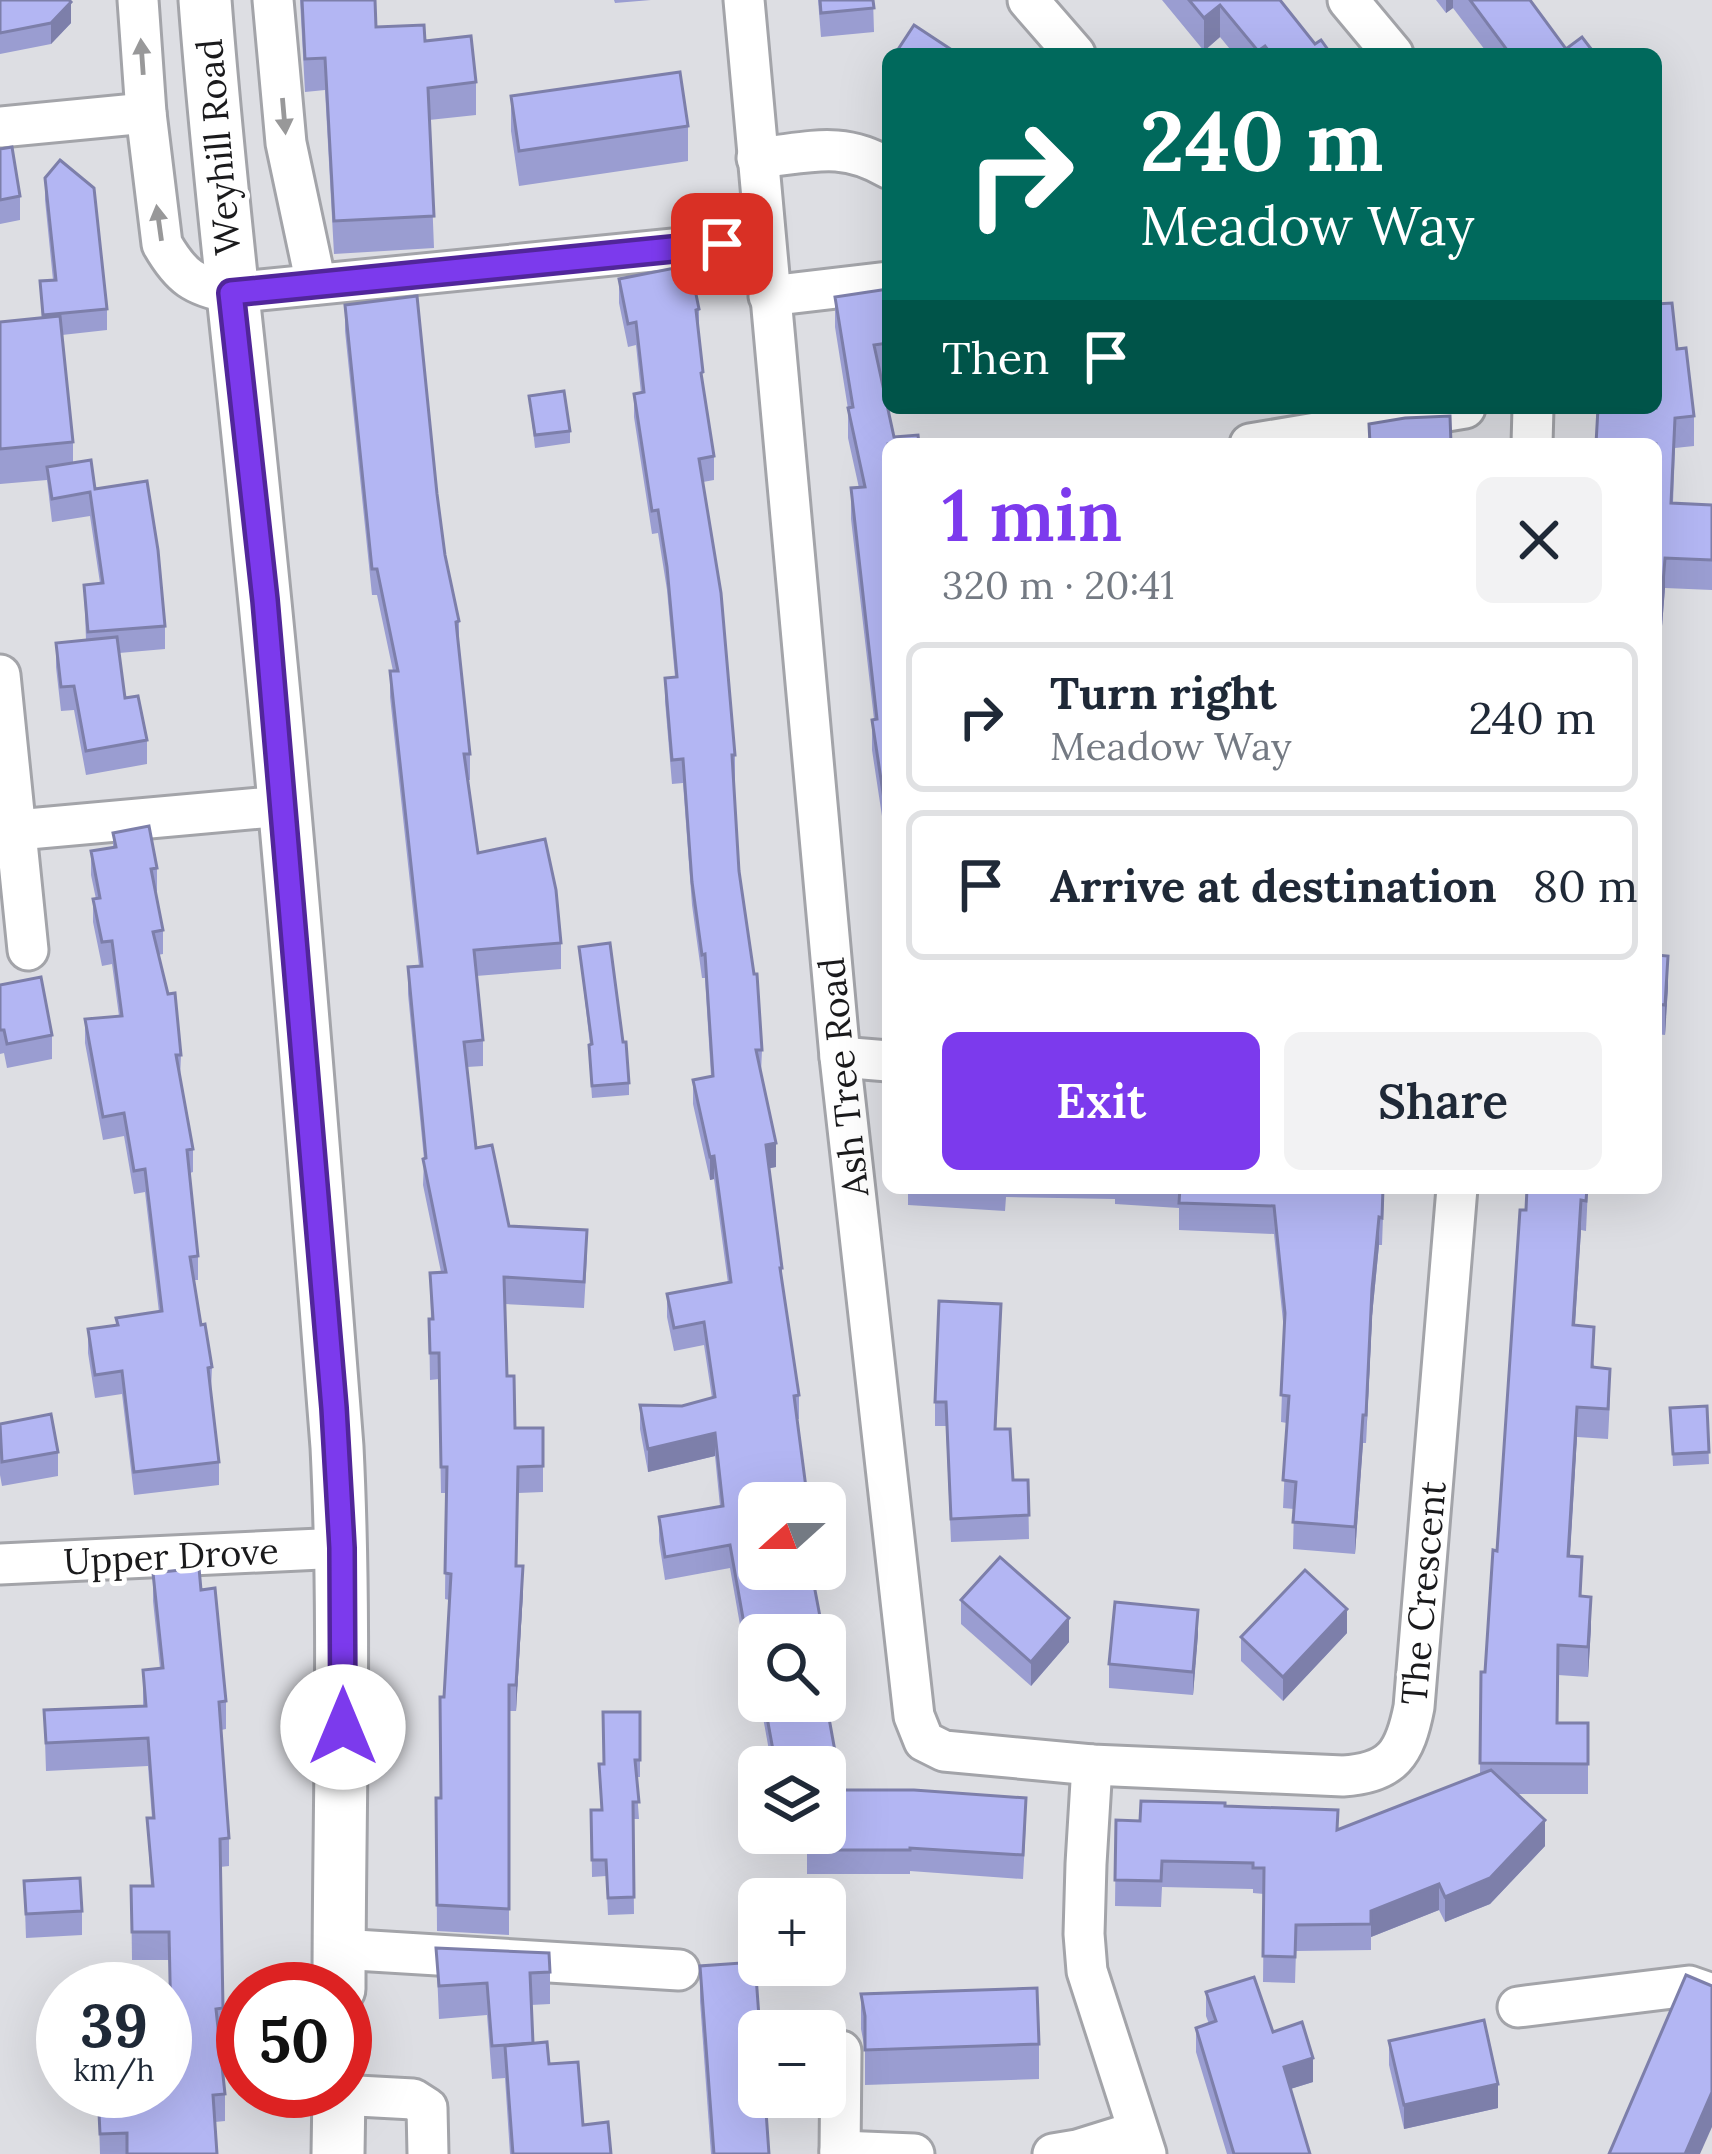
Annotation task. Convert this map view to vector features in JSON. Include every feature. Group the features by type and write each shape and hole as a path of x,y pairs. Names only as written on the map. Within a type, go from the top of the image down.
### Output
{"main road":[{"name":"Weyhill Road","path":"205,0 284,806 322,1251 342,1548 339,1962"},
{"path":"338,2154 339,2118"}],"street":[{"name":"Weyhill Road","path":"138,0 162,244 188,279 231,293"},
{"path":"273,0 286,143 316,284"},
{"name":"Ash Tree Road","path":"744,0 840,1057 914,1716 924,1742 944,1751 1092,1765"},
{"path":"1028,0 1070,48"},
{"path":"1348,0 1388,48"},
{"path":"0,127 146,113"},
{"path":"758,158 842,149 882,165"},
{"path":"231,293 764,240"},
{"path":"769,296 882,283"},
{"path":"1286,438 1429,414"},
{"path":"0,675 28,950"},
{"path":"16,830 284,806"},
{"path":"840,1057 882,1060"},
{"name":"The Crescent","path":"1092,1765 1363,1774 1377,1771 1402,1749 1414,1707 1457,1194"},
{"name":"Upper Drove","path":"0,1564 342,1548"},
{"path":"1053,2154 1142,2142 1087,1972 1085,1888 1092,1765"},
{"name":"Weyhill Road","path":"372,1969 680,1970"},
{"path":"1518,2007 1689,1986 1712,1994"},
{"path":"372,2096 413,2099 427,2108 428,2154"},
{"path":"841,2118 840,2153 914,2154"}],"building":[{"path":"0,0 71,2 51,23 0,33"},
{"path":"302,0 375,0 376,27 424,25 425,41 471,36 476,82 428,88 434,216 334,221 325,58 305,59"},
{"path":"820,0 873,0 874,8 821,13"},
{"path":"1189,0 1280,0 1315,44 1321,40 1327,48 1256,48 1220,5 1204,18"},
{"path":"1470,0 1530,0 1565,48 1506,48"},
{"path":"914,25 949,48 899,48"},
{"path":"1582,37 1590,48 1567,48"},
{"path":"680,72 688,126 519,151 511,96"},
{"path":"12,147 20,196 0,200 0,149"},
{"path":"60,160 94,188 107,309 43,315 40,281 56,280 45,178"},
{"path":"690,265 714,456 699,459 721,593 739,871 757,974 762,1050 756,1050 776,1143 766,1145 799,1395 794,1396 805,1482 738,1482 738,1590 730,1545 665,1557 659,1517 723,1506 715,1433 648,1449 640,1405 682,1406 715,1397 704,1322 674,1328 667,1294 731,1282 714,1156 710,1157 693,1080 713,1076 683,759 672,760 665,678 677,677 667,567 658,510 652,511 634,394 644,392 636,322 628,324 619,279"},
{"path":"882,290 882,344 874,345 882,382 882,414 889,414 894,437 918,438 882,438 882,786 851,488 865,487 848,408 853,407 835,297"},
{"path":"417,296 437,494 459,621 470,754 464,754 478,853 545,839 561,943 474,950 483,1040 464,1042 476,1148 492,1145 509,1226 587,1230 584,1282 504,1277 507,1376 514,1376 515,1428 543,1428 543,1466 518,1467 516,1566 523,1566 516,1685 509,1685 509,1909 437,1905 440,1697 444,1697 451,1574 445,1573 447,1467 441,1467 439,1353 430,1353 429,1319 433,1319 430,1273 446,1272 423,1159 408,967 422,966 390,671 398,671 377,569 372,569 345,305"},
{"path":"1672,303 1677,349 1686,348 1694,416 1675,418 1671,503 1712,505 1712,560 1665,558 1662,596 1662,438 1596,438 1598,414 1662,414 1662,304"},
{"path":"60,316 73,442 0,449 0,322"},
{"path":"564,391 570,431 535,435 529,396"},
{"path":"1450,416 1451,438 1370,438 1369,424"},
{"path":"91,460 95,489 147,481 165,626 88,632 84,585 103,583 90,492 52,499 47,467"},
{"path":"117,637 125,698 138,696 147,740 86,751 74,686 61,687 56,643"},
{"path":"149,826 157,868 151,869 163,930 153,932 168,994 175,993 181,1055 176,1055 193,1149 187,1150 198,1256 190,1257 212,1367 208,1368 219,1462 134,1472 122,1371 95,1375 88,1329 118,1325 116,1318 162,1311 145,1169 134,1171 124,1113 103,1117 85,1019 122,1016 112,941 102,942 93,899 100,898 91,851 116,847 113,833"},
{"path":"610,943 629,1083 592,1086 592,1044 579,947"},
{"path":"1662,956 1668,956 1662,1005"},
{"path":"41,977 52,1035 7,1044 0,1030 0,985"},
{"path":"1180,1194 1383,1194 1355,1527 1293,1522 1296,1482 1283,1480 1289,1396 1281,1395 1285,1313 1274,1206 1179,1203"},
{"path":"1527,1194 1587,1194 1586,1201 1581,1200 1573,1325 1594,1327 1592,1367 1610,1369 1608,1409 1577,1407 1568,1556 1582,1557 1580,1596 1591,1597 1588,1647 1558,1645 1557,1723 1588,1723 1588,1764 1480,1763 1481,1672 1485,1672 1493,1550 1497,1551 1520,1210 1526,1210"},
{"path":"939,1301 1001,1304 995,1429 1010,1429 1013,1480 1028,1480 1029,1515 951,1519 946,1402 935,1402"},
{"path":"1707,1406 1709,1452 1673,1454 1670,1408"},
{"path":"51,1414 58,1452 2,1462 0,1424"},
{"path":"1000,1557 1069,1618 1031,1662 961,1600"},
{"path":"199,1568 201,1590 215,1588 226,1701 219,1702 229,1838 220,1839 222,1962 216,1962 213,2095 217,2154 127,2154 127,2133 100,2134 99,2118 192,2118 192,1962 170,1962 169,1932 132,1932 131,1886 153,1886 147,1818 154,1818 148,1738 46,1743 44,1710 146,1706 143,1670 163,1668 153,1573"},
{"path":"1305,1570 1347,1609 1283,1677 1241,1637"},
{"path":"738,1590 815,1590 819,1614 742,1614"},
{"path":"1115,1602 1198,1610 1193,1672 1109,1664"},
{"path":"603,1712 640,1712 640,1760 635,1760 639,1802 633,1802 634,1897 608,1898 606,1860 592,1860 591,1810 602,1810"},
{"path":"768,1722 830,1722 834,1746 772,1746"},
{"path":"1491,1770 1545,1820 1490,1878 1445,1897 1439,1884 1371,1911 1371,1924 1296,1925 1295,1957 1263,1956 1264,1868 1253,1868 1253,1863 1162,1861 1161,1881 1115,1880 1116,1820 1140,1821 1141,1801 1338,1810 1337,1830"},
{"path":"846,1790 1026,1798 1023,1855 846,1850"},
{"path":"80,1878 82,1911 26,1914 24,1881"},
{"path":"436,1948 549,1953 550,1972 530,1973 533,2043 492,2046 487,1983 439,1986"},
{"path":"738,1963 738,1986 757,1986 758,2010 738,2010 738,2118 766,2118 769,2154 714,2154 700,1966"},
{"path":"1686,1975 1712,1986 1712,2092 1685,2154 1609,2154"},
{"path":"1254,1977 1273,2032 1302,2022 1313,2058 1284,2067 1310,2154 1234,2154 1196,2028 1216,2021 1206,1992"},
{"path":"1037,1988 1039,2044 865,2050 861,1994"},
{"path":"1484,2020 1498,2084 1404,2105 1389,2041"},
{"path":"547,2042 549,2064 578,2062 583,2125 608,2122 611,2154 513,2154 505,2046"}],"route":[{"path":"343,1727 342,1548 334,1408 265,600 231,293 722,244"}]}
